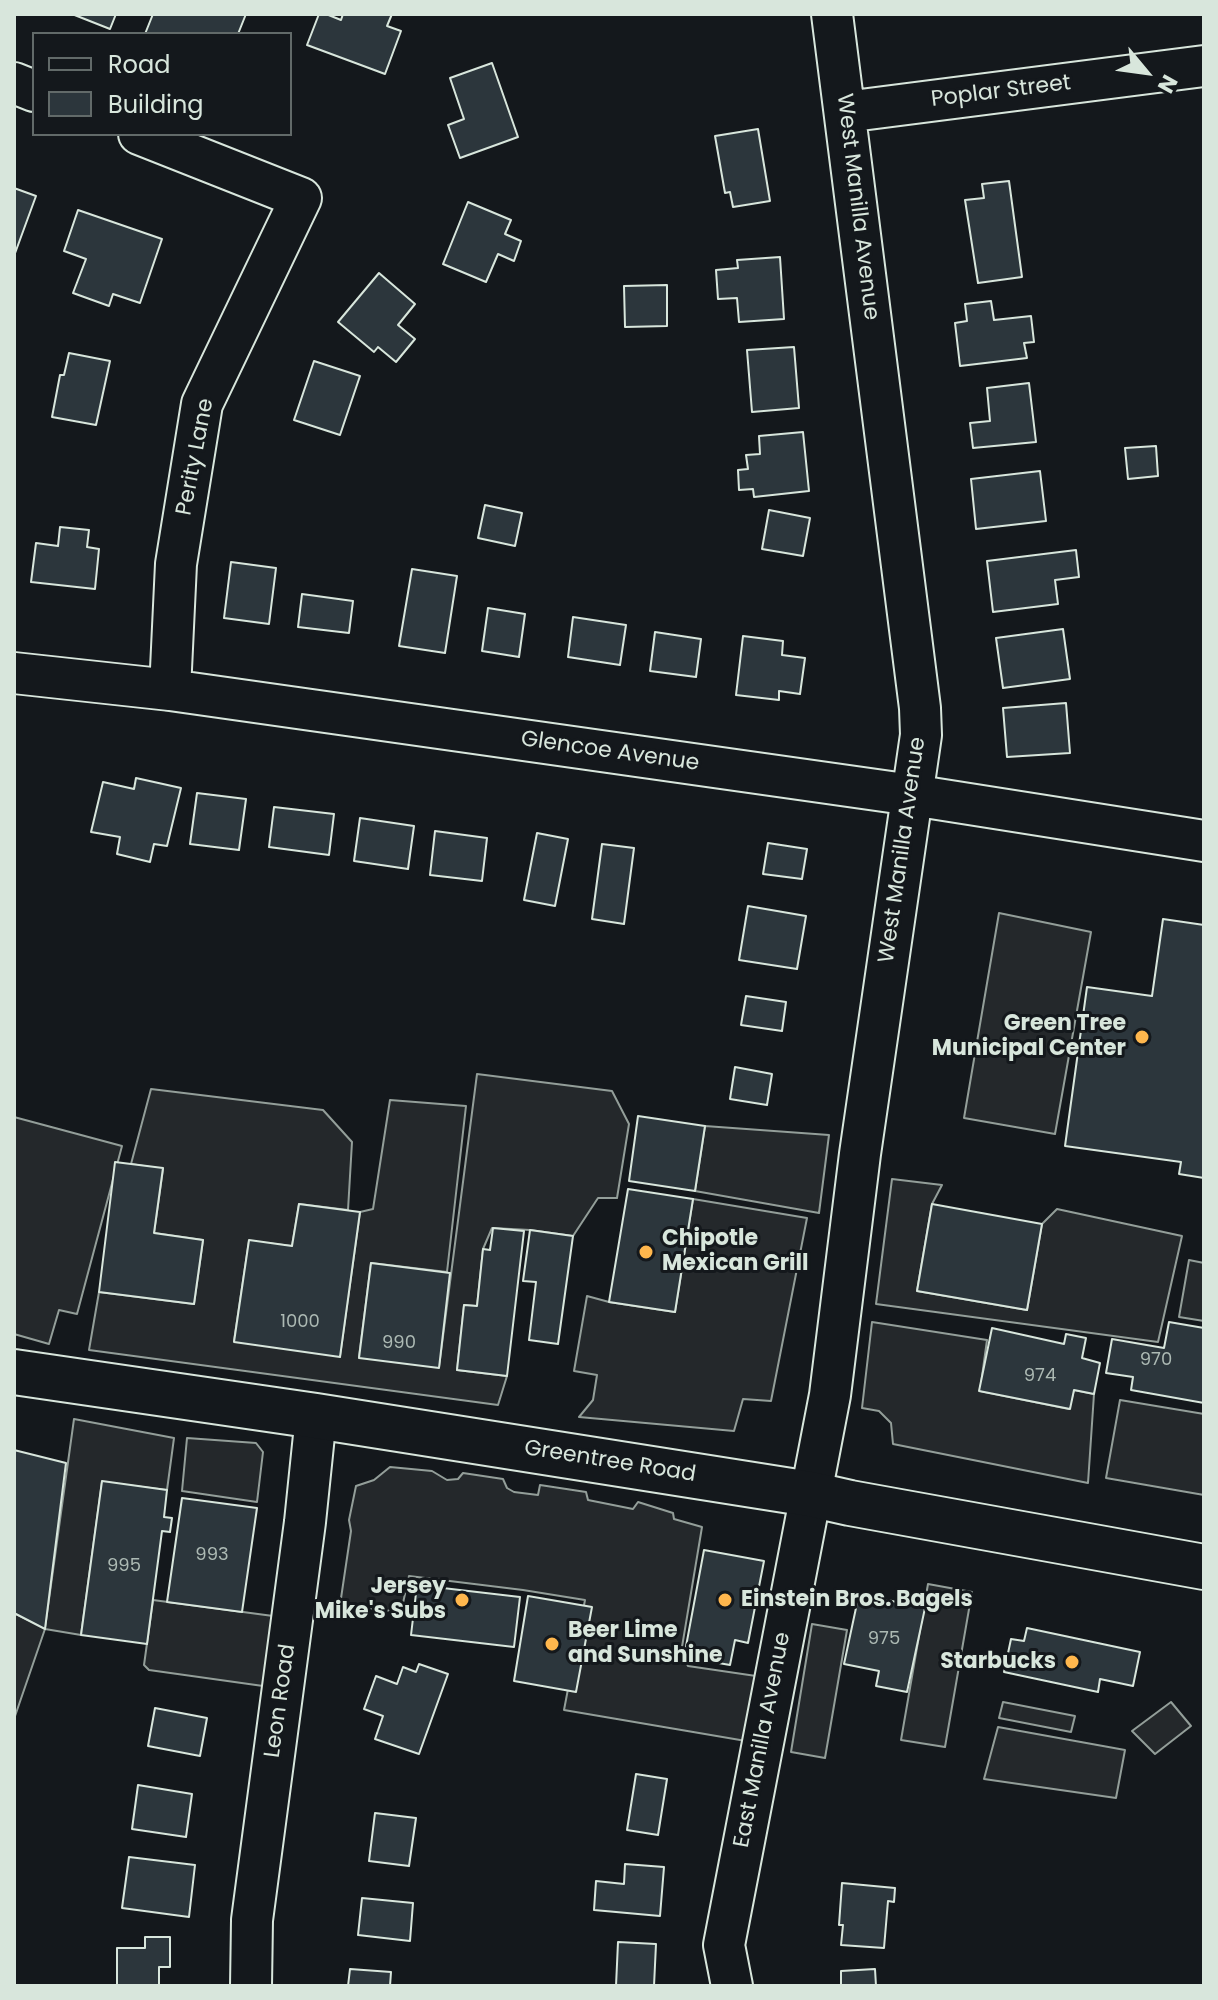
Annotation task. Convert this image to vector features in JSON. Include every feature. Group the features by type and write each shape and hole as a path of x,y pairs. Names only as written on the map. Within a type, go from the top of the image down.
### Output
{"main road":[{"name":"Greentree Road","path":"14,1372 810,1494 1204,1567"}],"street":[{"name":"West Manilla Avenue","path":"810,1494 830,1395 860,1154 921,735 832,14"},
{"name":"Poplar Street","path":"845,112 1204,66"},
{"name":"Perity Lane","path":"144,136 301,198 202,404 176,564 170,690"},
{"name":"Glencoe Avenue","path":"14,673 170,690 912,795 1204,841"},
{"name":"Leon Road","path":"251,1986 252,1920 305,1522 316,1416"},
{"name":"East Manilla Avenue","path":"732,1986 724,1945 810,1494"}],"shaded area":[{"path":"999,913 1091,932 1055,1134 964,1118"},
{"path":"477,1074 612,1091 629,1124 617,1198 598,1198 573,1236 492,1228 483,1249 477,1306 464,1305 457,1370 507,1376 498,1405 89,1350 99,1292 194,1304 203,1240 154,1233 163,1169 131,1164 151,1089 323,1110 352,1142 348,1210 299,1204 292,1246 249,1241 234,1341 340,1356 360,1212 373,1209 390,1100 466,1106 447,1272 371,1263 359,1357 439,1367"},
{"path":"14,1117 122,1146 77,1314 59,1310 49,1344 14,1334"},
{"path":"705,1126 829,1135 819,1213 695,1191"},
{"path":"892,1179 942,1185 932,1204 917,1291 1027,1310 1042,1224 1057,1209 1182,1236 1158,1342 876,1304"},
{"path":"693,1199 807,1218 771,1401 743,1399 734,1431 579,1417 593,1400 597,1375 574,1371 587,1296 675,1312"},
{"path":"1189,1260 1204,1263 1204,1321 1179,1317"},
{"path":"872,1322 987,1340 980,1391 1069,1409 1074,1390 1094,1394 1088,1483 893,1444 891,1423 879,1411 862,1408"},
{"path":"1120,1400 1204,1414 1204,1495 1106,1478"},
{"path":"74,1419 174,1438 167,1490 102,1482 81,1635 45,1629 14,1719 14,1613 45,1628"},
{"path":"187,1438 256,1443 263,1452 257,1502 182,1491"},
{"path":"390,1467 432,1471 447,1480 458,1479 463,1473 503,1479 507,1488 514,1492 538,1495 540,1485 586,1492 588,1500 633,1509 638,1502 673,1513 674,1519 702,1527 681,1653 688,1666 756,1676 746,1741 564,1710 585,1600 409,1576 401,1612 340,1605 351,1531 349,1520 356,1486 374,1480"},
{"path":"928,1584 972,1592 945,1747 901,1740"},
{"path":"153,1600 273,1616 263,1686 149,1670 144,1665"},
{"path":"812,1624 847,1630 825,1758 791,1752"},
{"path":"1003,1702 1075,1716 1071,1732 999,1718"},
{"path":"1171,1702 1191,1726 1155,1754 1132,1731"},
{"path":"998,1727 1125,1750 1116,1798 984,1779"}],"building":[{"path":"72,14 116,14 110,29"},
{"path":"153,14 246,14 239,32 146,32"},
{"path":"319,14 341,20 343,14 392,14 387,26 401,31 385,74 307,45"},
{"path":"492,63 518,137 460,158 448,125 464,119 450,78"},
{"path":"758,129 770,201 733,207 730,192 725,193 715,136"},
{"path":"1009,181 1022,277 978,283 965,200 984,198 982,184"},
{"path":"14,188 36,196 14,256"},
{"path":"468,202 511,220 505,234 521,241 514,261 498,254 486,282 443,264"},
{"path":"78,210 162,239 140,303 113,294 109,306 73,293 86,259 64,251"},
{"path":"780,257 784,319 739,322 737,298 718,299 716,270 738,268 737,260"},
{"path":"379,273 415,304 398,325 415,339 396,362 378,347 374,352 338,322"},
{"path":"667,285 667,326 625,327 624,286"},
{"path":"991,301 994,320 1031,316 1034,342 1024,343 1027,358 960,366 955,323 967,321 965,304"},
{"path":"794,347 799,408 752,412 747,350"},
{"path":"69,353 110,361 96,425 52,417 60,375 64,375"},
{"path":"314,361 360,376 340,435 294,420"},
{"path":"1029,383 1036,442 973,448 970,423 990,421 987,388"},
{"path":"803,432 809,491 754,497 753,489 739,490 738,470 748,469 746,455 760,454 759,436"},
{"path":"1156,446 1158,476 1128,479 1125,448"},
{"path":"1040,471 1046,521 976,529 971,479"},
{"path":"485,505 522,513 515,546 478,538"},
{"path":"769,510 810,518 803,556 762,549"},
{"path":"60,527 89,530 87,547 99,549 95,589 31,582 36,543 58,546"},
{"path":"1076,550 1079,577 1055,580 1058,604 993,612 987,561"},
{"path":"231,562 276,568 269,624 224,618"},
{"path":"412,569 457,576 445,653 399,646"},
{"path":"302,594 353,601 349,633 298,627"},
{"path":"488,608 525,614 519,657 482,651"},
{"path":"573,617 626,625 620,665 568,657"},
{"path":"1063,629 1070,679 1003,688 996,638"},
{"path":"655,632 701,639 696,677 650,671"},
{"path":"743,636 783,641 782,655 805,658 800,694 779,691 779,700 736,695"},
{"path":"1066,703 1070,753 1007,757 1003,708"},
{"path":"136,778 181,788 167,846 154,844 150,862 117,854 120,837 91,832 103,782 134,789"},
{"path":"197,793 246,799 239,850 190,844"},
{"path":"274,807 334,814 329,855 269,847"},
{"path":"360,818 414,826 408,869 354,861"},
{"path":"435,831 487,838 482,881 430,875"},
{"path":"537,833 568,839 555,906 524,900"},
{"path":"768,843 807,849 802,879 763,874"},
{"path":"602,844 634,848 624,924 592,919"},
{"path":"748,906 806,916 797,969 739,960"},
{"name":"Green Tree Municipal Center","path":"1163,919 1204,925 1204,1178 1179,1174 1181,1162 1065,1146 1087,987 1152,996"},
{"path":"746,996 786,1002 782,1031 741,1025"},
{"path":"735,1067 772,1074 767,1105 730,1099"},
{"path":"638,1116 705,1126 695,1191 629,1181"},
{"path":"115,1162 163,1168 154,1233 203,1240 194,1304 99,1292"},
{"path":"628,1189 693,1199 675,1312 609,1302"},
{"path":"299,1204 360,1212 340,1357 234,1342 249,1240 292,1246"},
{"path":"932,1204 1042,1224 1027,1310 917,1291"},
{"path":"493,1228 524,1231 507,1376 457,1370 464,1305 477,1306 483,1249 490,1250"},
{"path":"530,1230 573,1236 558,1344 529,1340 536,1282 523,1281"},
{"path":"371,1263 450,1273 439,1368 359,1358"},
{"path":"1169,1322 1204,1328 1204,1403 1131,1390 1133,1377 1106,1373 1112,1339 1164,1348"},
{"path":"992,1328 1064,1344 1066,1334 1086,1338 1082,1358 1100,1363 1094,1394 1074,1390 1070,1409 979,1391"},
{"path":"14,1450 66,1463 45,1629 14,1613"},
{"path":"102,1481 167,1490 164,1517 172,1518 170,1532 162,1531 147,1644 81,1635"},
{"path":"182,1498 257,1508 242,1612 167,1602"},
{"name":"Einstein Bros. Bagels","path":"704,1550 764,1561 748,1643 735,1640 730,1665 684,1657"},
{"path":"417,1585 520,1597 514,1647 411,1635"},
{"path":"859,1594 925,1608 907,1692 876,1686 879,1671 844,1664"},
{"name":"Beer Lime and Sunshine","path":"528,1596 592,1607 576,1692 514,1681"},
{"name":"Starbucks","path":"1027,1628 1140,1652 1133,1686 1100,1679 1098,1692 1004,1672 1011,1639 1024,1641"},
{"path":"419,1664 448,1674 419,1754 375,1739 383,1716 364,1709 376,1676 397,1684 403,1667 416,1672"},
{"path":"155,1708 207,1718 200,1756 148,1746"},
{"path":"636,1774 667,1779 658,1835 627,1830"},
{"path":"138,1785 192,1794 186,1837 132,1829"},
{"path":"375,1813 416,1818 409,1866 369,1861"},
{"path":"129,1857 195,1865 189,1917 122,1908"},
{"path":"625,1864 664,1867 660,1916 594,1910 596,1881 624,1884"},
{"path":"842,1883 895,1888 894,1902 888,1901 884,1948 841,1945"},
{"path":"362,1898 413,1903 410,1941 358,1935"},
{"path":"145,1937 170,1937 170,1967 159,1967 159,1986 117,1986 117,1948 145,1948"},
{"path":"618,1942 656,1944 654,1986 616,1986"},
{"path":"350,1969 391,1972 390,1986 348,1986"},
{"path":"875,1969 876,1986 841,1986 841,1971"}],"place":[{"name":"Green Tree Municipal Center","path":"1142,1037"},
{"name":"Chipotle Mexican Grill","path":"646,1252"},
{"name":"Jersey Mike's Subs","path":"462,1600"},
{"name":"Einstein Bros. Bagels","path":"725,1600"},
{"name":"Beer Lime and Sunshine","path":"552,1644"},
{"name":"Starbucks","path":"1072,1662"}]}
